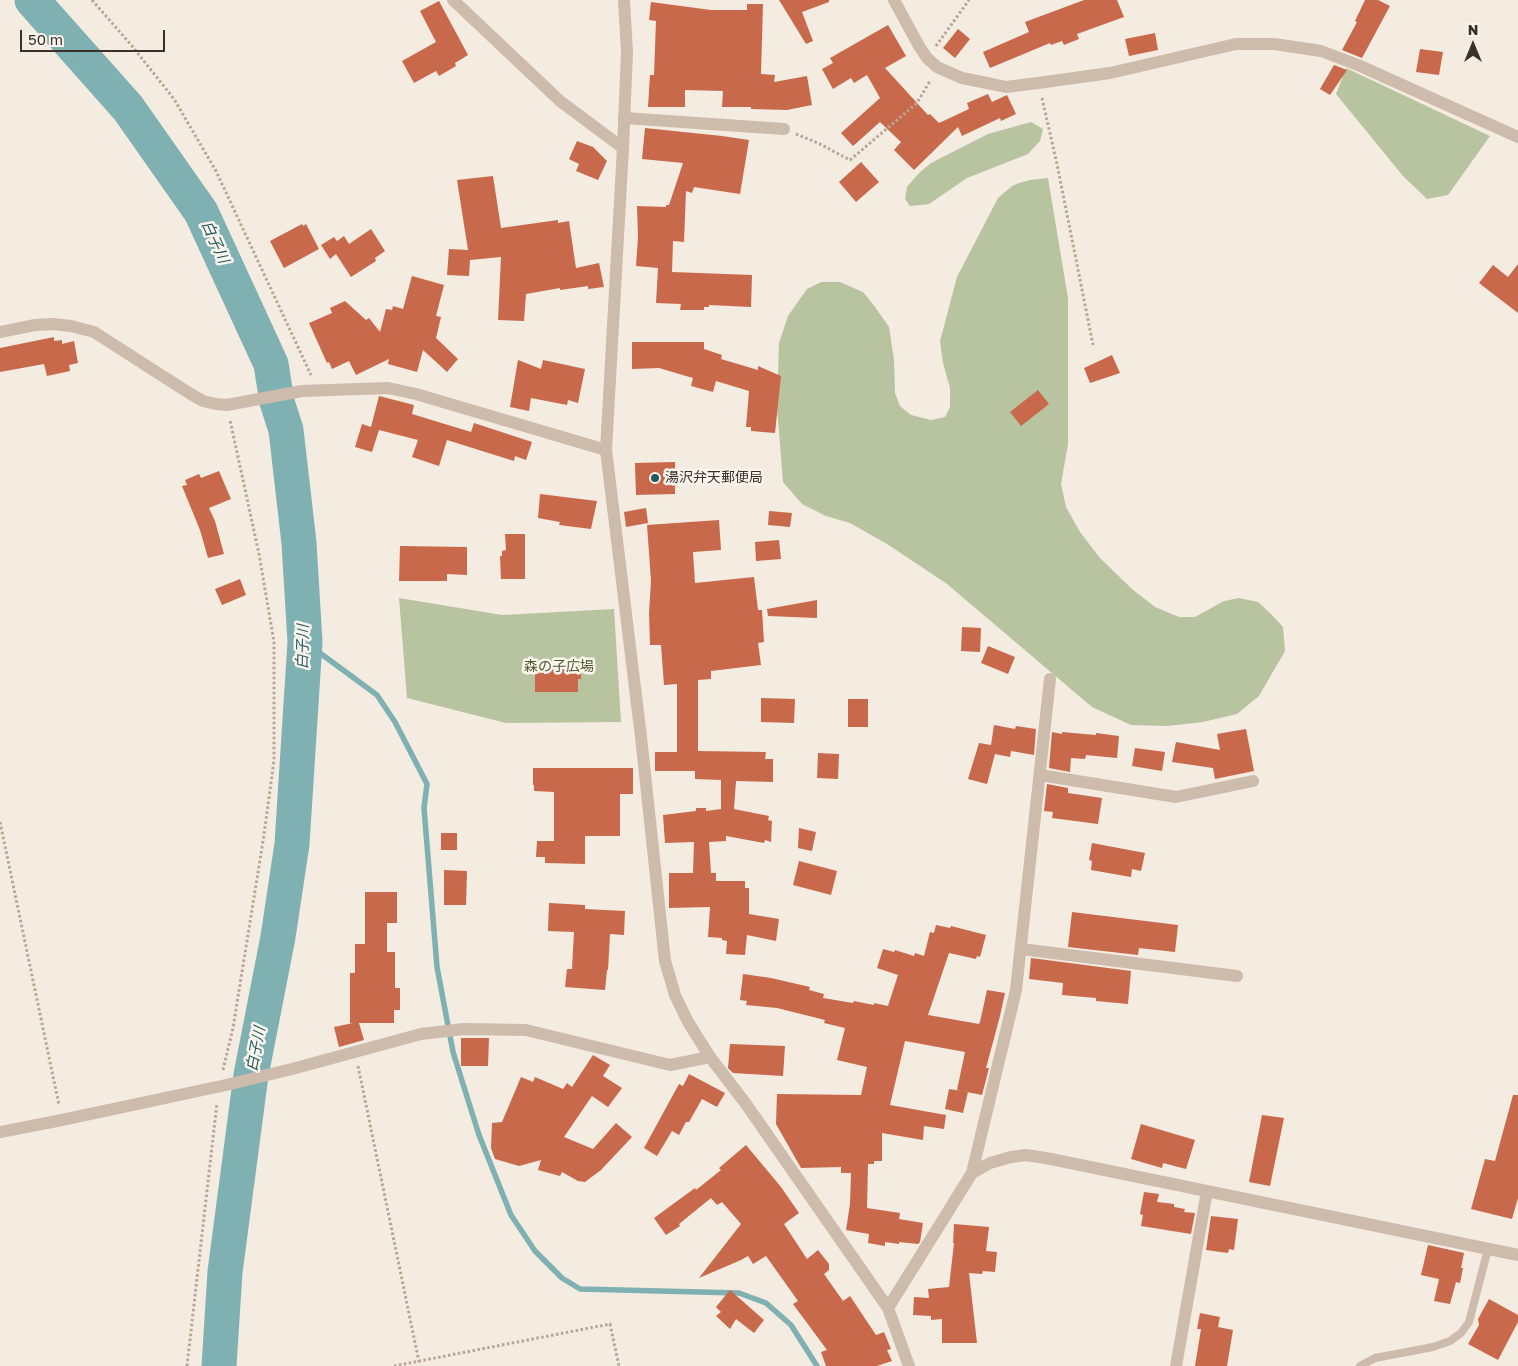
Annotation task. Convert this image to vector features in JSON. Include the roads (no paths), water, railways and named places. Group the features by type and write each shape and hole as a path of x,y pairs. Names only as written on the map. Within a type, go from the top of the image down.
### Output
{"street":[{"path":"453,0 560,101 623,148"},
{"path":"624,0 627,52 606,450 641,737 665,961 675,995 688,1022 710,1057 746,1104 888,1308 909,1366"},
{"path":"894,0 918,46 927,58 937,67 962,78 1006,87 1110,73 1236,44 1274,44 1321,51 1358,65 1518,137"},
{"path":"624,118 784,129"},
{"path":"0,332 35,325 53,324 94,332 203,401 216,404 232,404 302,391 388,388 416,394 606,450"},
{"path":"888,1308 972,1173 1016,990 1050,679"},
{"path":"1040,775 1176,797 1253,781"},
{"path":"1021,949 1237,976"},
{"path":"0,1132 292,1069 421,1034 464,1029 526,1030 670,1065 710,1057"},
{"path":"972,1173 990,1163 1026,1155 1518,1255"},
{"path":"1176,1366 1207,1191"}],"lane":[{"path":"1360,1366 1375,1358 1434,1347 1450,1341 1461,1333 1469,1322 1488,1249"}],"waterway":[{"name":"白子川","path":"32,0 128,108 201,212 271,364 277,402 286,430 299,543 305,642 292,844 278,937 251,1075 225,1272 219,1366"},
{"path":"305,642 377,695 395,722 427,784 424,808 437,967 453,1052 479,1135 511,1215 535,1251 562,1278 580,1289 739,1293 766,1303 791,1325 817,1366"}],"place":[{"name":"湯沢弁天郵便局","path":"655,478"}],"park label":[{"name":"森の子広場","path":"559,667"}]}
